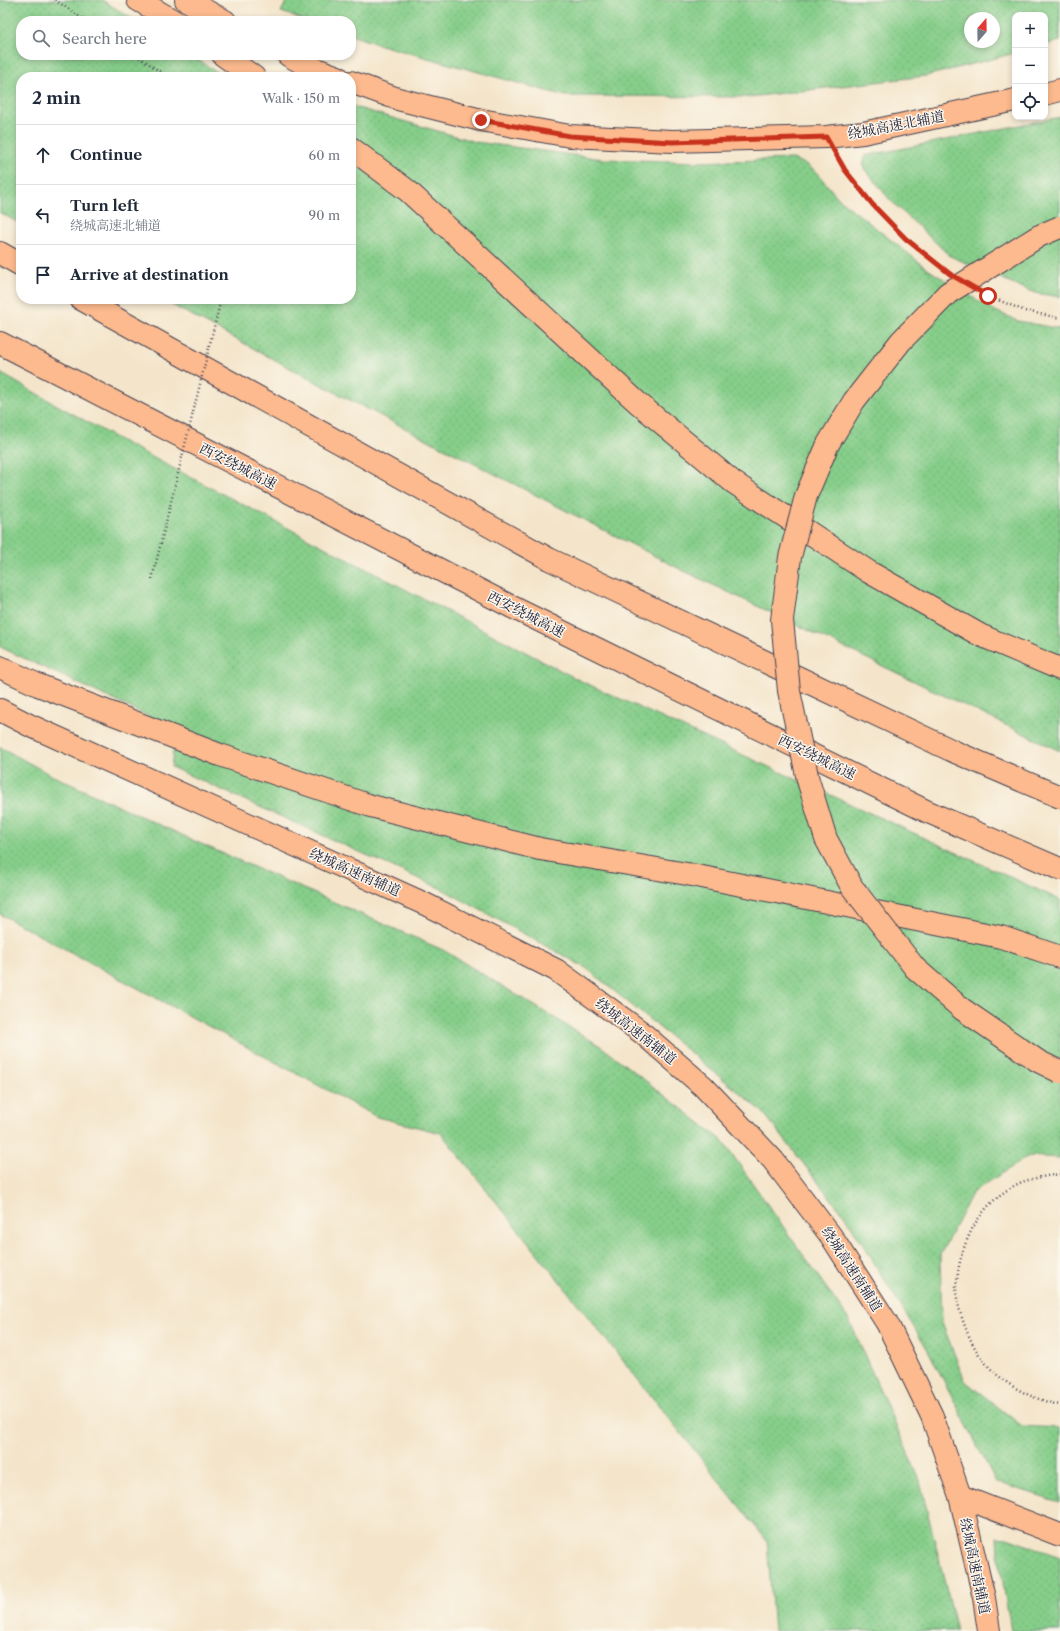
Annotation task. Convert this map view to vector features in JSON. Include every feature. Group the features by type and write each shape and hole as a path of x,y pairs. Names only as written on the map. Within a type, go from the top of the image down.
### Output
{"main road":[{"path":"138,0 165,16"},
{"path":"186,0 216,16"},
{"path":"230,60 247,72"},
{"path":"297,60 324,72"},
{"name":"绕城高速北辅道","path":"356,84 398,99 481,120 570,136 672,142 826,137 864,134 1012,101"},
{"path":"1048,93 1060,90"},
{"path":"356,152 408,191 638,403 733,482 869,572 980,635 1060,669"},
{"path":"1060,227 1039,236 948,293 900,341 854,401 828,444 806,496 790,557 782,620 789,691 808,780 826,839 852,887 915,968 962,1009 1038,1060 1060,1072"},
{"path":"0,253 16,262"},
{"path":"90,304 549,559 948,749 1060,797"},
{"name":"西安绕城高速","path":"0,343 526,614 926,811 1060,869"},
{"path":"0,667 38,685 220,755 371,806 540,849 687,874 1001,937 1060,957"},
{"name":"绕城高速南辅道","path":"0,710 29,725 425,904 556,970 641,1032 704,1086 773,1160 832,1236 887,1323 932,1416 960,1496 984,1598 989,1631"},
{"path":"960,1496 1060,1535"}],"path":[{"path":"55,0 79,16"},
{"path":"143,60 161,72"},
{"path":"826,137 845,170 873,205 906,239 945,270"},
{"path":"981,293 1025,311 1060,318"},
{"path":"152,579 220,304"},
{"path":"1060,1174 1021,1182 1002,1194 982,1212 970,1231 961,1256 956,1287 959,1305 965,1324 974,1345 983,1360 999,1376 1021,1391 1043,1401 1060,1405"}],"green space":[{"path":"0,0 102,0 128,16 16,16 16,60 198,60 216,72 16,72 16,221 0,213"},
{"path":"287,0 1060,0 1060,41 1048,44 1048,12 1012,12 1012,54 926,76 750,97 565,96 377,44 356,37 356,16 293,16 281,12"},
{"path":"356,107 476,142 603,159 698,162 793,159 807,165 817,173 839,199 929,270 993,310 1018,321 1060,329 1060,751 682,570 346,398 170,304 356,304"},
{"path":"1060,117 1060,297 1035,293 950,256 891,201 863,167 865,156"},
{"path":"0,373 123,442 579,680 1060,900 1060,1158 1029,1156 973,1192 940,1255 942,1323 965,1381 1022,1426 1060,1428 1060,1502 996,1482 928,1350 847,1219 762,1111 586,968 444,890 171,767 176,729 0,647"},
{"path":"0,747 51,775 199,843 443,950 602,1047 722,1140 849,1320 919,1478 957,1631 774,1631 767,1541 441,1133 377,1117 0,914"},
{"path":"997,1537 1007,1538 1060,1557 1060,1631 1011,1631 998,1553"}],"route":[{"path":"481,120 570,136 672,142 826,137 845,170 873,205 906,239 950,274 988,296"}]}
